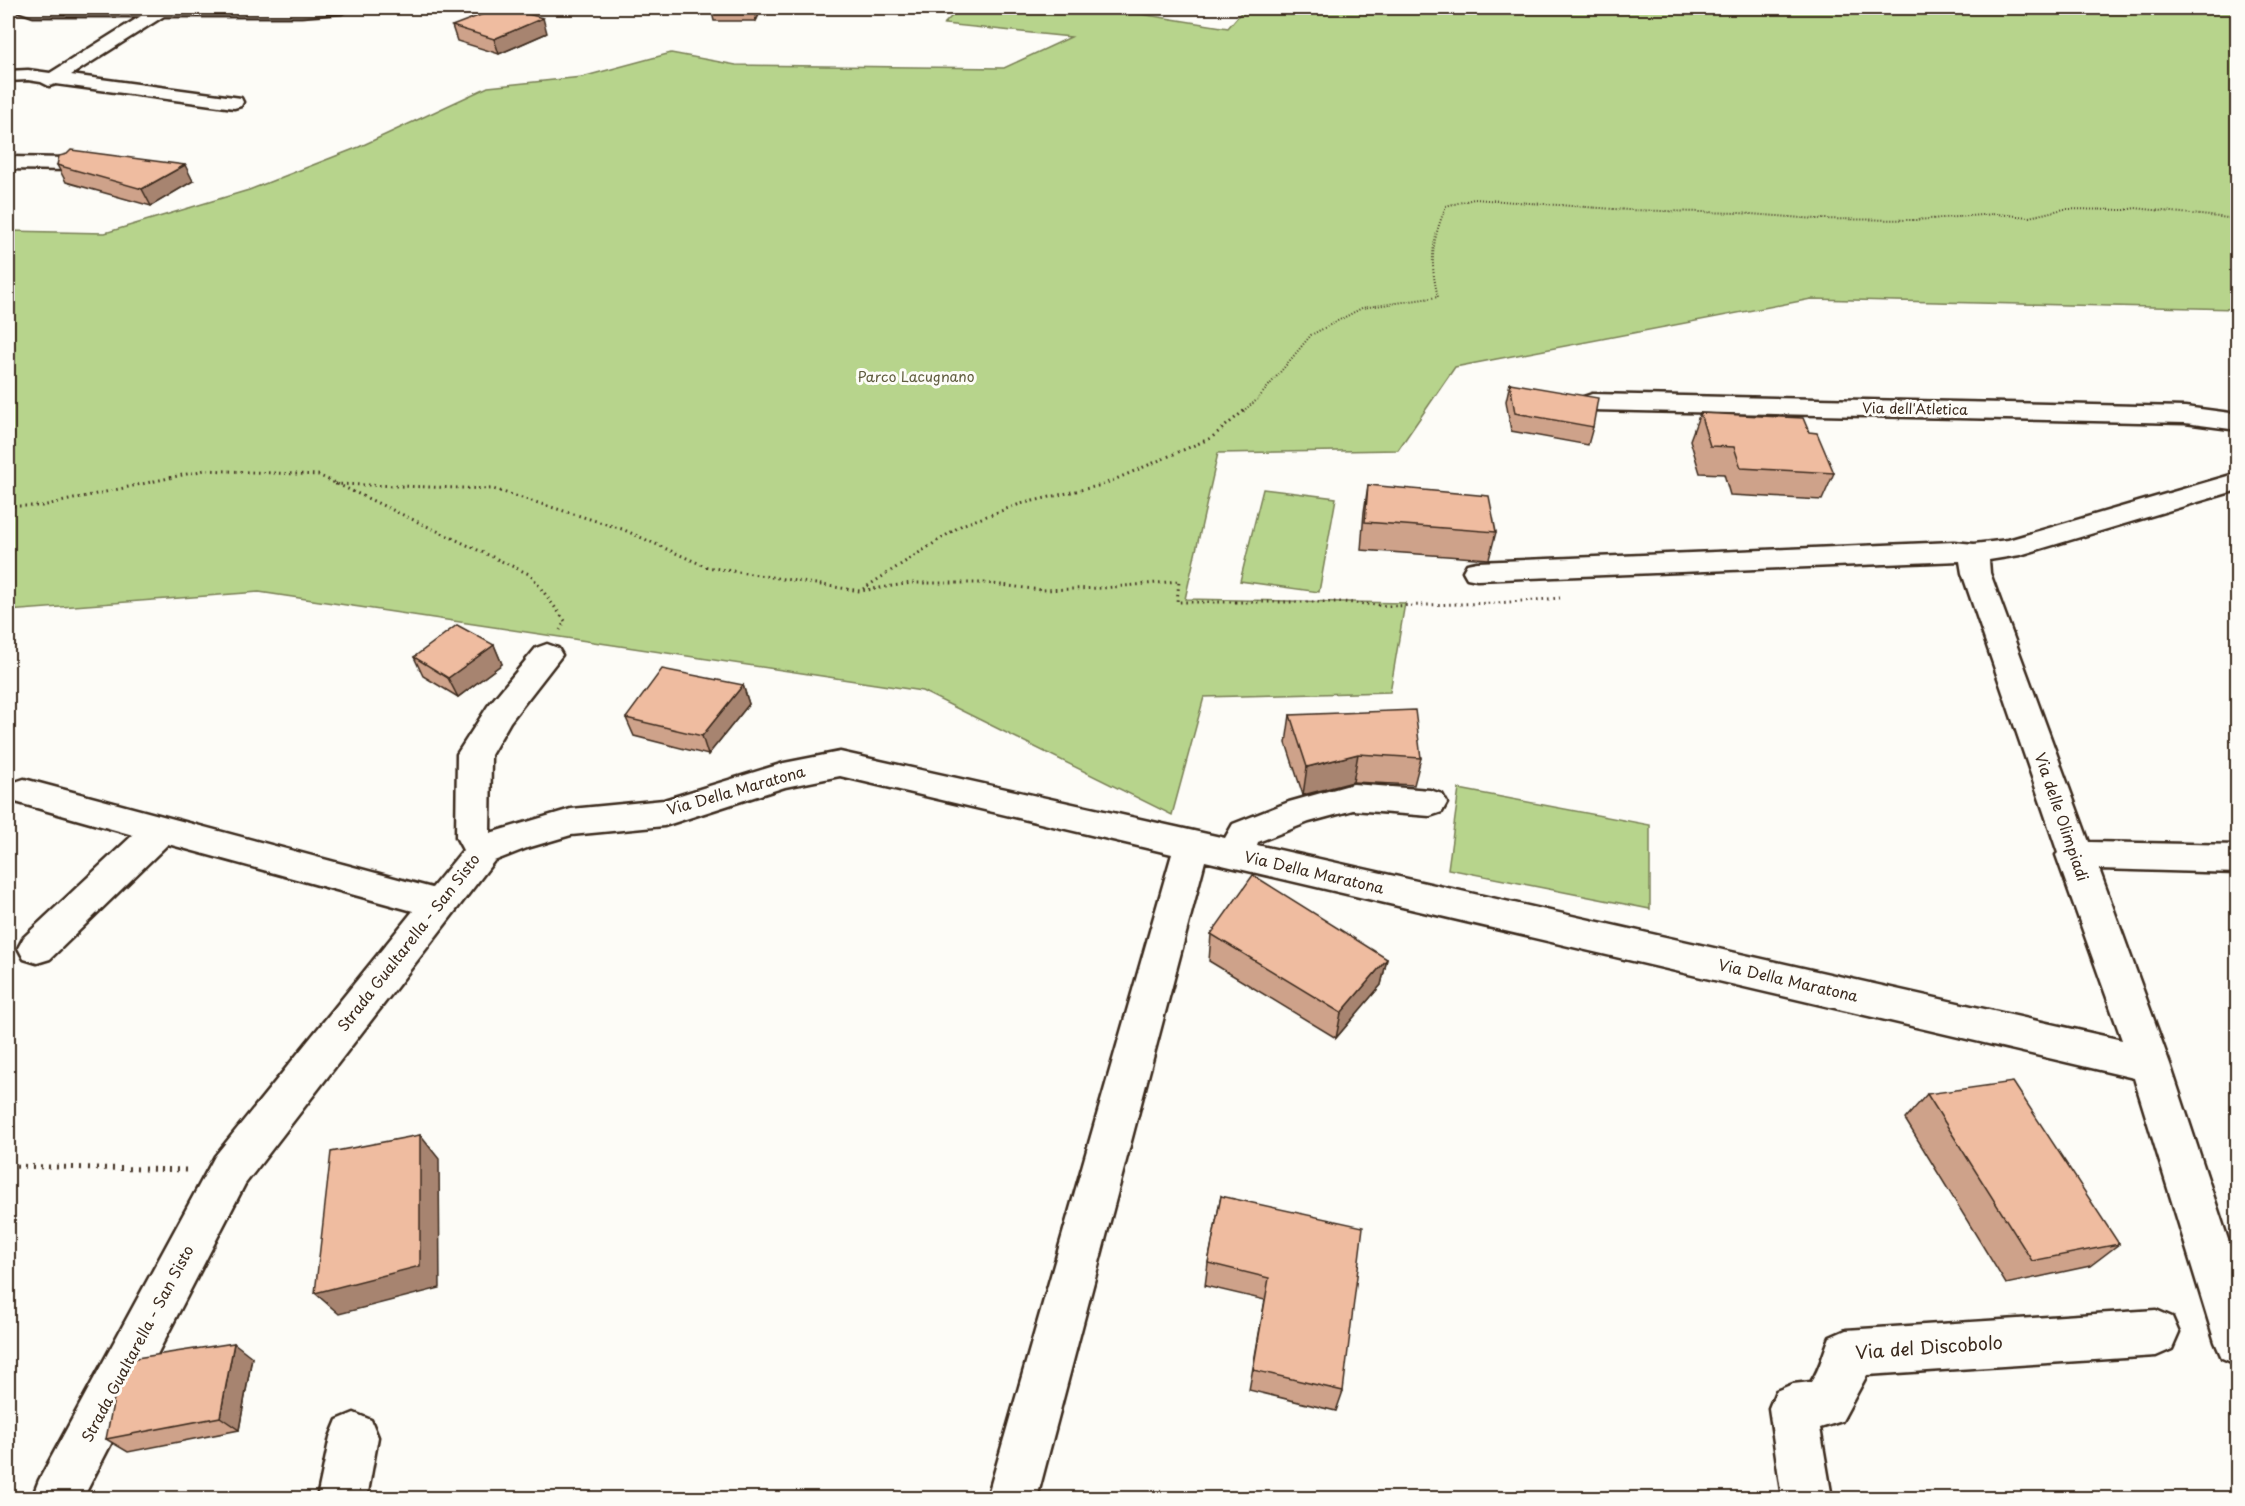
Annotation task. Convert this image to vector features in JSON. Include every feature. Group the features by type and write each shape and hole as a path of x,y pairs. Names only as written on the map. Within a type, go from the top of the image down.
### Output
{"street":[{"path":"24,8 33,11 159,12 302,11 342,8"},
{"path":"17,93 56,78 159,12"},
{"path":"8,76 56,78 234,102"},
{"path":"8,163 69,164"},
{"name":"Via dell'Atletica","path":"1592,402 2185,415 2238,422"},
{"path":"1477,571 1954,551 1974,553 2010,549 2238,481"},
{"name":"Via delle Olimpiadi","path":"1974,553 1976,573 2074,855 2150,1064 2238,1342"},
{"name":"Strada Gualtarella - San Sisto","path":"57,1498 230,1170 482,851 473,837 474,754 499,714 547,655"},
{"name":"Via Della Maratona","path":"482,851 518,837 571,822 664,813 784,775 840,764 2150,1064"},
{"path":"24,792 439,904"},
{"path":"1235,855 1245,833 1301,811 1353,797 1430,803"},
{"path":"38,948 162,829"},
{"path":"1012,1498 1192,845"},
{"path":"2074,855 2238,859"},
{"name":"Via del Discobolo","path":"1807,1498 1793,1408 1825,1404 1844,1373 1846,1353 2156,1333"},
{"path":"342,1498 354,1437"}],"path":[{"path":"860,591 962,525 1020,504 1102,485 1211,438 1257,400 1311,335 1362,308 1438,297 1431,270 1430,247 1446,206 1474,199 1628,210 1738,213 1816,219 1916,220 1996,214 2029,217 2064,209 2125,210 2135,208 2238,219"},
{"path":"8,506 42,506 205,470 318,475 531,575 566,621 547,655"},
{"path":"335,484 493,489 622,529 707,567 860,591 912,583 985,583 1041,590 1103,588 1179,581 1177,602 1343,602 1388,606 1497,603 1565,598"},
{"path":"8,1166 230,1170"}],"green space":[{"name":"Parco Lacugnano","path":"960,8 1120,8 1128,12 1228,28 1245,8 2237,8 2237,309 1811,299 1455,367 1398,450 1218,453 1185,599 1405,603 1390,692 1204,697 1172,815 922,691 259,592 8,611 8,231 105,233 249,190 359,147 488,87 582,77 671,53 736,65 1004,68 1071,37 944,24"},
{"path":"1263,489 1336,498 1319,592 1240,581"},
{"path":"1459,789 1650,825 1650,909 1448,869"}],"building":[{"path":"499,8 543,18 494,39 452,26"},
{"path":"71,150 185,165 142,189 57,165 59,156"},
{"path":"1510,383 1598,398 1593,427 1515,413"},
{"path":"1700,413 1803,418 1809,432 1817,433 1834,473 1741,468 1734,447 1710,446"},
{"path":"1368,485 1489,496 1496,532 1365,522"},
{"path":"457,625 494,645 448,678 414,657"},
{"path":"662,669 743,685 702,736 626,718"},
{"path":"1415,710 1421,758 1358,754 1307,767 1290,715"},
{"path":"1253,875 1387,959 1341,1013 1211,934"},
{"path":"2013,1082 2119,1244 2032,1261 1927,1094"},
{"path":"420,1135 420,1266 315,1293 331,1152"},
{"path":"1221,1196 1363,1227 1343,1391 1253,1370 1269,1278 1208,1263"},
{"path":"234,1343 220,1417 106,1439 117,1383 130,1359"}]}
